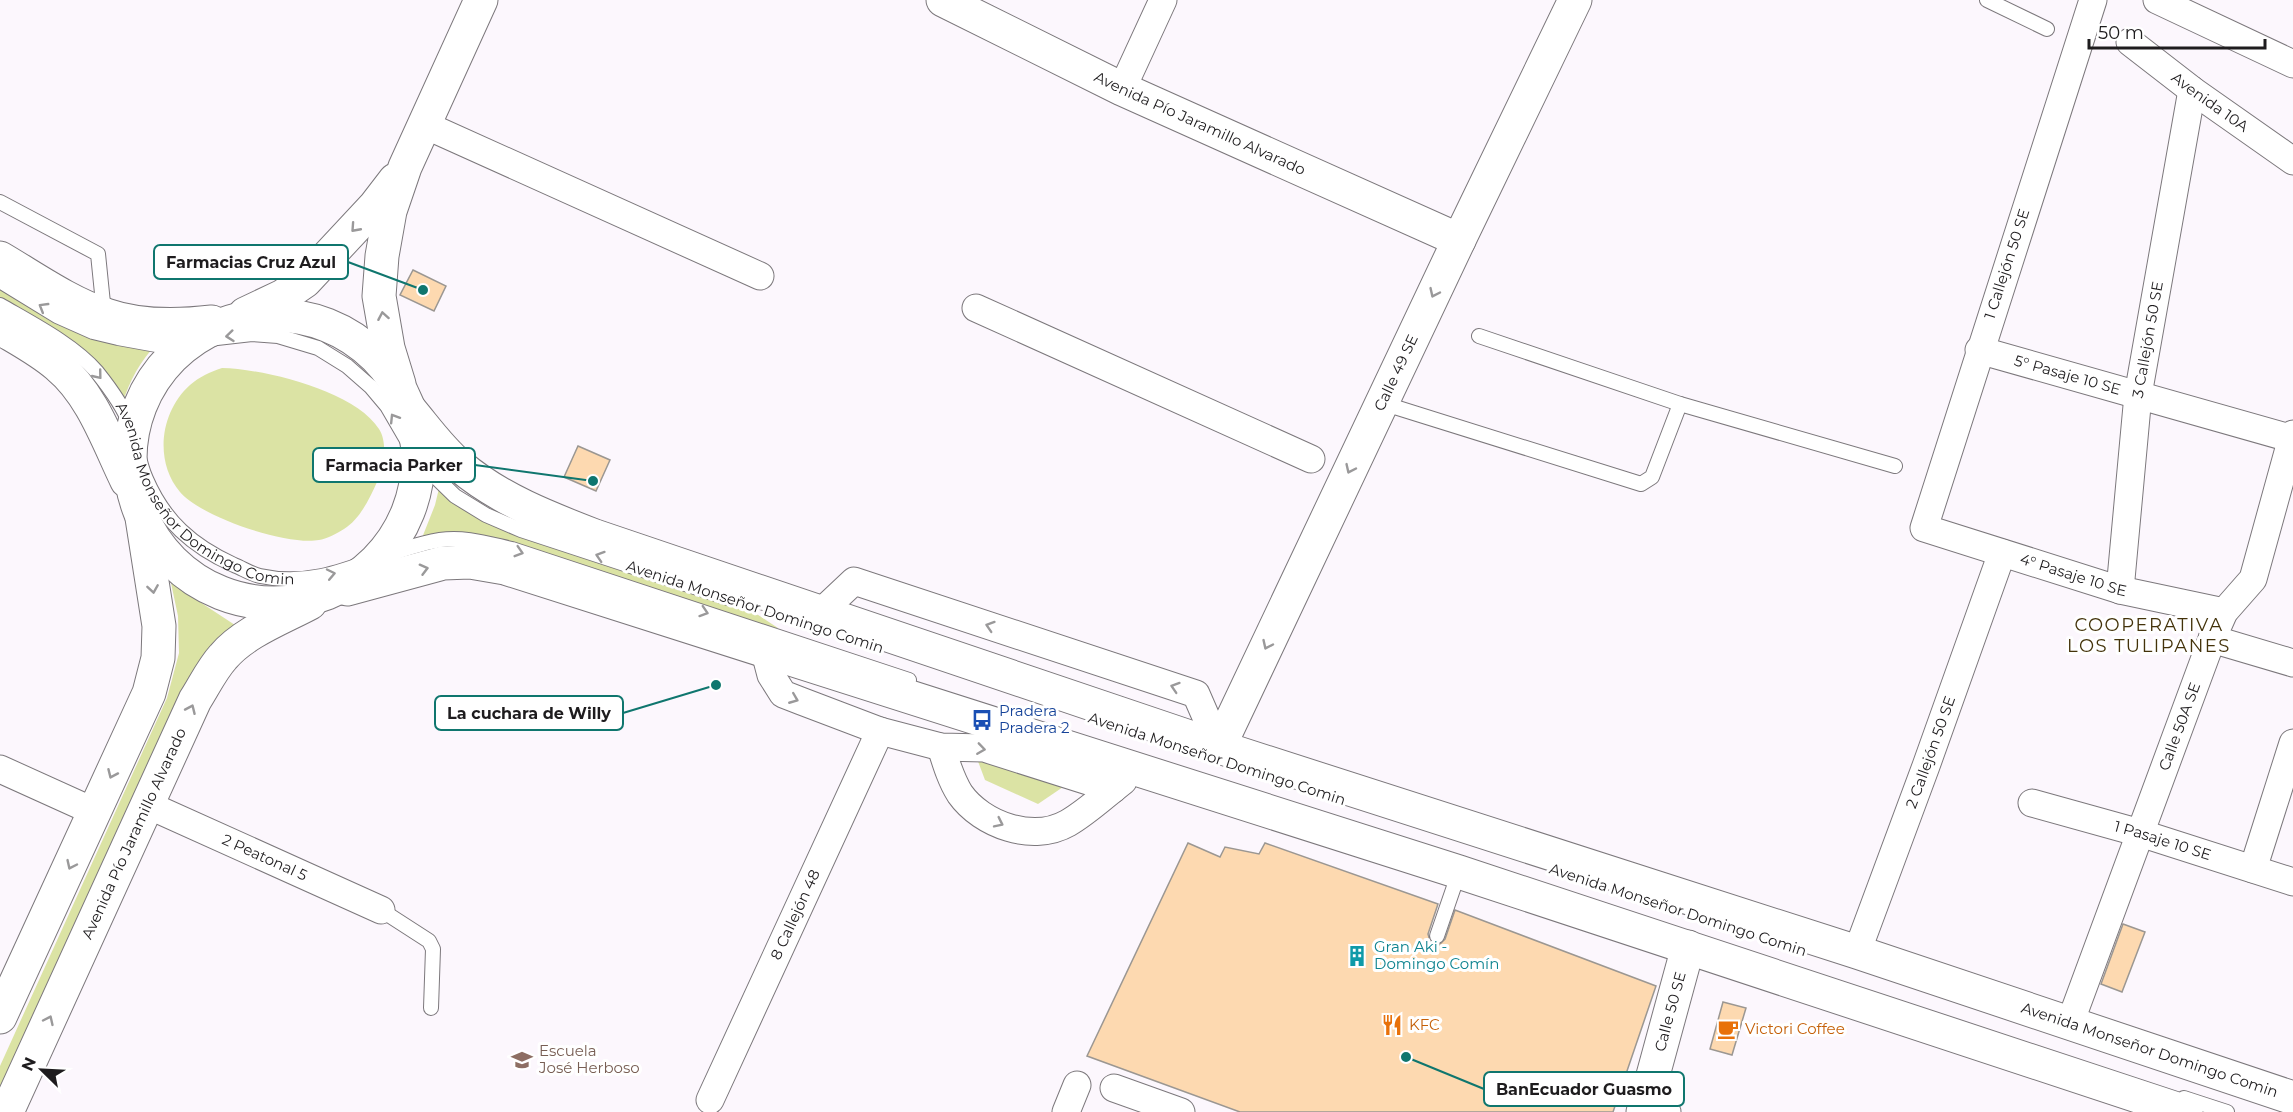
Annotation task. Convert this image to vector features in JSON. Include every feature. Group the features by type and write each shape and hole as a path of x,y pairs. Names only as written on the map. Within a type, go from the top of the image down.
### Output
{"main road":[{"name":"Avenida Pío Jaramillo Alvarado","path":"943,0 1122,89 1459,240"},
{"name":"Calle 49 SE","path":"1219,747 1575,0"},
{"path":"347,589 368,574 385,555 410,511 416,486 419,461 417,435 388,348 379,296 382,256 388,222 405,167 478,1"},
{"path":"0,1017 149,693 158,658 159,626 128,459 131,425 139,398 152,375 173,348 192,335 283,296 311,276 375,206 405,167"},
{"path":"0,258 63,296 122,320 187,325 228,319"},
{"name":"Avenida Monseñor Domingo Comin","path":"228,319 265,316 292,318 343,337 372,358 385,371 406,402 459,465 501,494 539,514 595,536 1219,747 1857,952 2293,1098"},
{"name":"Avenida Monseñor Domingo Comin","path":"0,328 59,366 75,384 86,399 137,502"},
{"path":"137,502 156,536 176,559 199,577 226,591 255,600 284,603 314,601 347,589 443,563 470,562 505,568 765,652 1125,779 1459,872 1688,948 2124,1102 2186,1112"},
{"name":"Avenida Pío Jaramillo Alvarado","path":"8,1112 195,700 223,657 251,634 314,601"},
{"name":"Calle 50 SE","path":"1651,1110 1688,948"}],"street":[{"path":"1122,89 1163,0"},
{"name":"1 Callejón 50 SE","path":"1924,528 1979,350 2093,0"},
{"path":"2157,0 2293,64"},
{"name":"Avenida 10A","path":"2130,42 2192,90 2293,161"},
{"name":"3 Callejón 50 SE","path":"2120,590 2138,395 2192,90"},
{"path":"425,125 760,276"},
{"path":"976,308 1311,459"},
{"name":"5° Pasaje 10 SE","path":"1979,350 2293,437"},
{"name":"Calle 50A SE","path":"2070,1023 2212,639 2224,612 2253,579 2293,437"},
{"name":"4° Pasaje 10 SE","path":"1924,528 2120,590 2224,612"},
{"name":"2 Callejón 50 SE","path":"1857,952 2002,553"},
{"path":"2212,639 2293,663"},
{"path":"765,652 771,675 783,694 880,731 941,747 984,748 1125,779"},
{"name":"8 Callejón 48","path":"710,1106 880,731"},
{"path":"2253,869 2293,743"},
{"path":"941,747 951,777 961,795 981,814 1008,828 1044,831 1066,824 1125,779"},
{"path":"0,769 95,812"},
{"name":"1 Pasaje 10 SE","path":"2032,803 2140,833 2293,882"},
{"name":"2 Peatonal 5","path":"148,805 381,910"},
{"path":"1066,1112 1077,1085"},
{"path":"1114,1088 1181,1112"}],"lane":[{"path":"1987,0 2047,29"},
{"path":"0,202 98,254 105,315"},
{"name":"Avenida Monseñor Domingo Comin","path":"0,281 57,316 93,332 173,348 217,338 252,334 278,336 318,348 347,366 371,387 387,406 419,461 455,496 486,515 521,530 744,603"},
{"name":"Avenida Monseñor Domingo Comin","path":"0,305 46,333 97,372 131,425 145,477 160,506 183,534 213,555 258,575 291,580 333,575 385,555 442,540 471,540 512,549 918,683"},
{"path":"1479,336 1680,404 1895,466"},
{"path":"1382,404 1641,484 1652,477 1680,404"},
{"name":"Avenida Monseñor Domingo Comin","path":"992,685 1500,852"},
{"name":"Avenida Monseñor Domingo Comin","path":"1200,775 2227,1112"},
{"path":"1437,936 1459,872"},
{"path":"381,910 429,941 433,949 431,1008"},
{"name":"Avenida Monseñor Domingo Comin","path":"2247,1097 2292,1112"}],"green space":[{"path":"0,286 152,349 132,380 119,415 98,377 0,302"},
{"path":"222,368 240,369 284,378 330,393 367,416 379,429 384,448 382,469 368,501 350,525 322,539 305,541 287,539 225,520 206,511 180,492 166,466 164,437 167,423 172,409 190,385"},
{"path":"441,480 458,502 539,537 752,611 778,628 751,627 526,552 452,544 416,553 435,505"},
{"path":"171,583 238,627 0,1097 0,1066 167,698 179,653 178,616"},
{"path":"976,756 1066,785 1038,804 985,780"}],"building":[{"path":"413,270 446,286 434,311 400,295"},
{"path":"578,446 610,460 596,491 564,477"},
{"name":"Gran Aki - Domingo Comín","path":"1188,843 1220,857 1225,847 1259,854 1265,843 1438,904 1428,934 1430,941 1435,945 1439,945 1445,939 1455,910 1656,986 1613,1112 1240,1112 1087,1056"},
{"path":"2123,924 2145,932 2122,992 2101,984"},
{"name":"Victori Coffee","path":"1723,1002 1746,1008 1732,1055 1710,1049"}],"place":[{"name":"Farmacias Cruz Azul","path":"423,290"},
{"name":"Farmacia Parker","path":"593,481"},
{"name":"La cuchara de Willy","path":"716,685"},
{"name":"Pradera Pradera 2","path":"982,720"},
{"name":"Gran Aki - Domingo Comín","path":"1357,956"},
{"name":"KFC","path":"1392,1025"},
{"name":"Victori Coffee","path":"1728,1029"},
{"name":"BanEcuador Guasmo","path":"1406,1057"},
{"name":"Escuela José Herboso","path":"522,1060"}],"district":[{"name":"COOPERATIVA LOS TULIPANES","path":"2149,635"}]}
